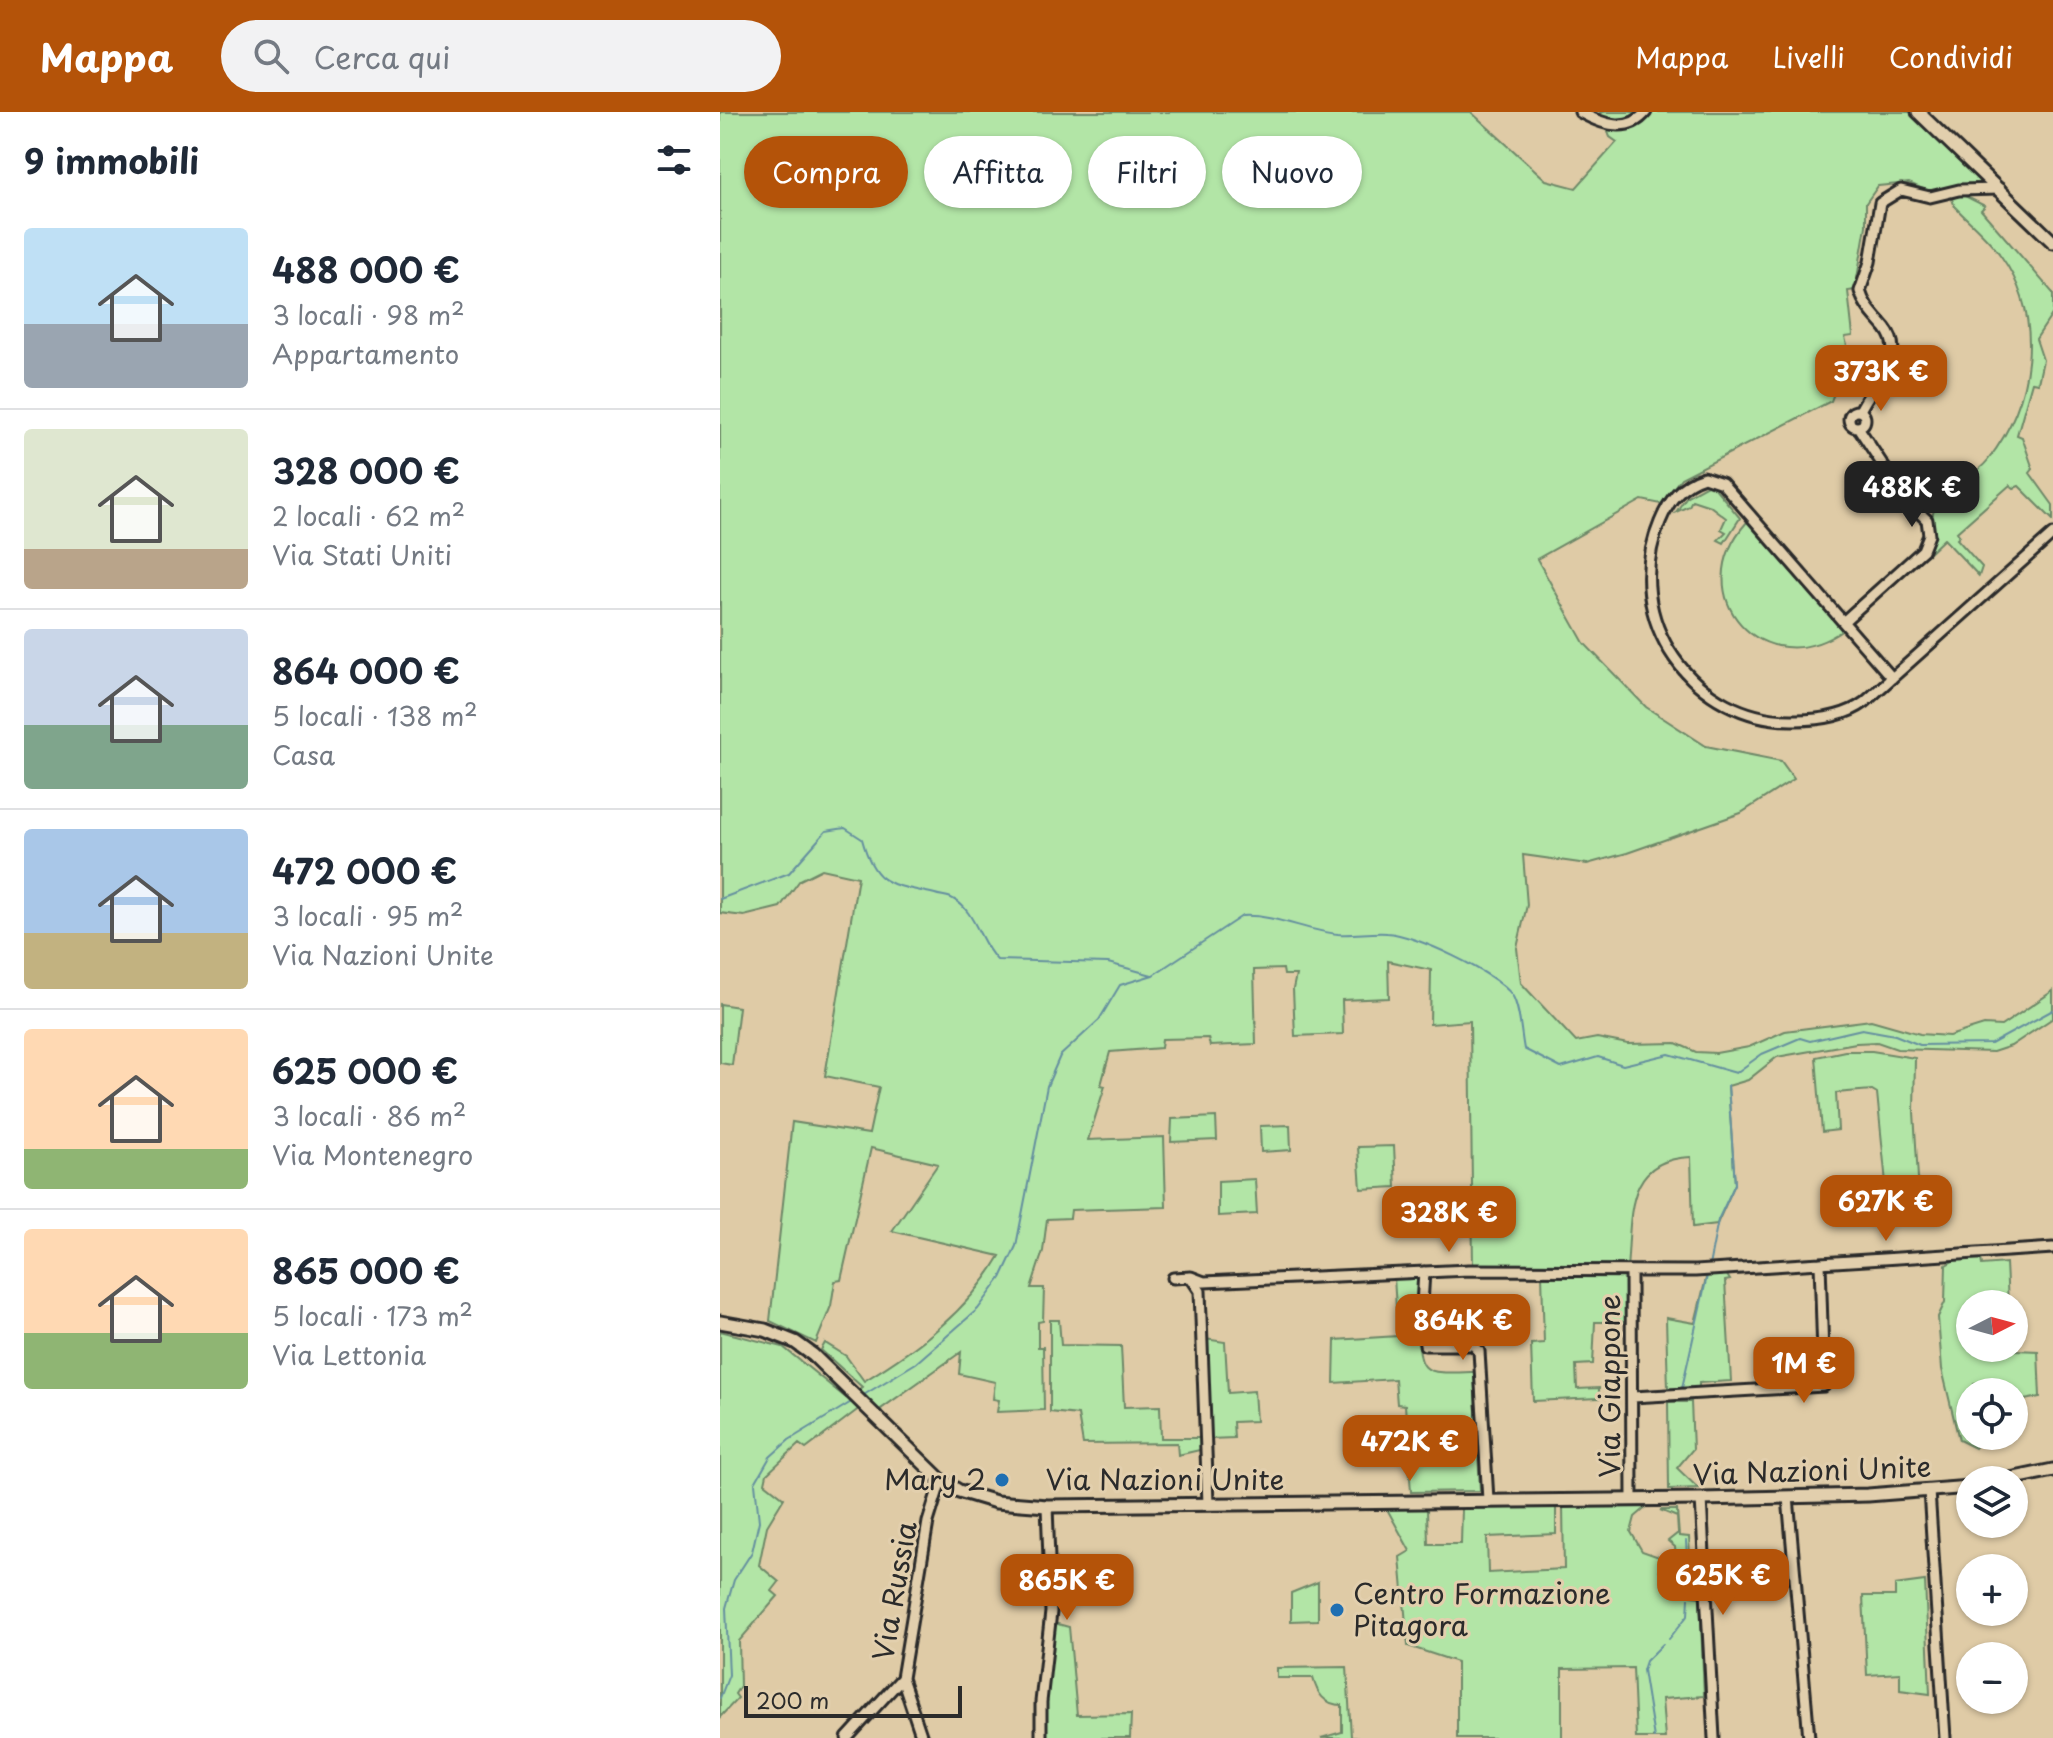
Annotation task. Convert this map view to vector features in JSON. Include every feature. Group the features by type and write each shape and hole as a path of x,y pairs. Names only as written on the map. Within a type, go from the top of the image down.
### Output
{"street":[{"path":"1580,112 1617,126 1631,124 1646,112"},
{"path":"1918,112 2053,242"},
{"path":"1843,622 1923,550 1929,535 1927,520 1905,499 1858,427 1865,421 1860,411 1887,368 1893,351 1888,332 1867,306 1860,291 1870,262 1880,203 1901,190 1930,197 1959,190 2000,189"},
{"path":"1892,678 1722,483 1704,477 1676,492 1652,544 1649,593 1662,639 1694,683 1719,702 1748,715 1802,720 1856,708 1892,678 2053,534"},
{"path":"1173,1278 1191,1277 1202,1287 1424,1272 1695,1271 2053,1248"},
{"path":"1633,1397 1824,1386 1820,1263"},
{"path":"1424,1272 1421,1321 1425,1345 1473,1345 1479,1351 1488,1500"},
{"name":"Via Giappone","path":"1631,1273 1632,1500"},
{"path":"1202,1287 1208,1504"},
{"name":"Via Nazioni Unite","path":"720,1322 765,1330 795,1342 853,1390 941,1480 979,1499 1047,1506 1632,1500 1788,1497 1956,1488"},
{"path":"2028,1475 2053,1470"},
{"name":"Via Russia","path":"847,1738 902,1678 928,1522 941,1480"},
{"path":"1929,1491 1945,1738"},
{"path":"1788,1497 1809,1738"},
{"path":"1701,1499 1714,1738"},
{"path":"1041,1738 1041,1702 1051,1612 1047,1506"},
{"path":"902,1678 922,1738"}],"green space":[{"path":"720,112 1471,112 1546,180 1576,188 1617,142 1610,137 1600,112 1910,112 1988,183 1985,187 1961,185 1930,192 1909,183 1878,186 1866,203 1866,226 1855,290 1848,291 1853,336 1845,337 1849,354 1831,401 1681,478 1661,504 1642,500 1537,559 1584,643 1646,707 1706,746 1781,761 1794,779 1741,813 1627,853 1587,864 1523,855 1527,905 1517,948 1521,983 1576,1042 1597,1038 1628,1044 1676,1043 1696,1052 1716,1053 1749,1047 1785,1031 1871,1020 1920,1034 1949,1036 1984,1025 2001,1026 2053,991 2053,1018 2011,1046 1993,1052 1897,1049 1877,1042 1777,1057 1748,1080 1728,1086 1735,1184 1717,1224 1693,1227 1691,1157 1669,1160 1653,1168 1635,1194 1627,1268 1473,1266 1470,1021 1430,1024 1431,970 1388,961 1389,998 1342,1000 1343,1034 1295,1036 1293,989 1296,975 1284,975 1283,969 1254,970 1256,1044 1210,1046 1208,1038 1162,1039 1161,1048 1110,1052 1101,1085 1105,1086 1088,1140 1164,1137 1166,1207 1071,1210 1070,1218 1047,1219 1043,1251 1031,1288 1044,1288 1043,1321 1038,1322 1038,1347 1043,1347 1044,1410 997,1412 999,1400 993,1399 995,1382 959,1374 961,1352 881,1409 883,1416 869,1401 806,1449 799,1444 767,1474 765,1483 784,1498 767,1526 759,1565 779,1582 772,1591 778,1596 739,1641 740,1686 735,1694 738,1698 720,1717 720,1331 783,1347 846,1398 862,1387 821,1350 825,1343 846,1356 864,1381 940,1327 973,1294 1000,1256 892,1231 938,1164 871,1148 841,1280 835,1281 831,1306 816,1343 770,1321 792,1122 869,1134 879,1087 825,1076 858,877 822,869 800,880 780,907 744,916 720,913"},
{"path":"1961,194 1985,206 1981,210 2053,293 2053,313 2036,339 2043,360 2038,383 2032,382 2017,435 2022,437 2033,469 2030,473 2053,505 2053,520 2019,486 2014,488 2010,485 1957,532 1960,536 1957,539 1982,567 1979,576 1944,539 1926,556 1930,549 1934,509 1948,492 1988,460 2003,437 2024,387 2029,333 2015,280 2001,256 1955,207 1952,199"},
{"path":"1707,485 1715,488 1740,518 1724,543 1718,540 1726,532 1721,529 1726,518 1710,506 1692,500 1689,506 1676,512 1687,496"},
{"path":"1747,522 1843,630 1814,644 1786,647 1761,640 1741,624 1728,603 1723,578 1729,550"},
{"path":"720,1004 739,1007 732,1065 720,1063"},
{"path":"1845,1051 1872,1051 1915,1058 1914,1112 1920,1211 1889,1213 1877,1093 1872,1090 1836,1093 1838,1130 1822,1132 1816,1057"},
{"path":"1216,1117 1217,1140 1171,1142 1172,1119"},
{"path":"1290,1125 1291,1150 1261,1152 1260,1126"},
{"path":"1394,1146 1396,1187 1361,1189 1358,1147"},
{"path":"1255,1179 1257,1214 1218,1216 1218,1181"},
{"path":"1981,1259 1982,1265 2006,1263 2007,1290 1956,1290 1956,1362 2028,1362 2028,1351 2038,1351 2040,1397 2028,1399 2028,1378 1956,1378 1956,1427 1942,1369 1938,1317 1945,1302 1946,1265 1955,1260"},
{"path":"1725,1272 1730,1280 1725,1281 1731,1381 1699,1383 1699,1389 1668,1390 1666,1318 1695,1323 1707,1274"},
{"path":"1542,1274 1627,1275 1629,1322 1595,1322 1593,1364 1576,1365 1577,1389 1599,1388 1599,1398 1533,1401 1531,1344 1544,1343"},
{"path":"1421,1276 1418,1308 1396,1309 1394,1277"},
{"path":"1419,1319 1420,1351 1426,1367 1442,1372 1474,1372 1480,1491 1411,1492 1405,1405 1397,1404 1395,1379 1334,1383 1335,1340 1398,1336 1397,1320"},
{"path":"1050,1320 1059,1320 1061,1345 1121,1346 1124,1407 1160,1406 1161,1438 1204,1438 1204,1449 1178,1455 1177,1443 1083,1444 1078,1415 1050,1412"},
{"path":"1205,1339 1225,1342 1228,1393 1254,1391 1256,1421 1233,1422 1234,1438 1209,1439"},
{"path":"1668,1402 1691,1402 1693,1449 1677,1468 1698,1488 1669,1489"},
{"path":"1649,1505 1635,1517 1631,1532 1642,1551 1662,1558 1664,1565 1660,1570 1667,1570 1676,1561 1675,1547 1668,1541 1678,1533 1677,1517 1660,1510 1677,1510 1679,1536 1689,1537 1692,1596 1700,1597 1704,1696 1662,1699 1665,1738 1636,1738 1633,1668 1562,1669 1562,1738 1457,1738 1457,1662 1408,1646 1400,1557 1410,1551 1387,1509 1427,1509 1428,1544 1461,1544 1462,1508 1556,1506 1556,1534 1487,1537 1488,1573 1564,1569 1563,1506"},
{"path":"1925,1581 1930,1694 1900,1690 1900,1673 1867,1675 1863,1596 1895,1596 1895,1585"},
{"path":"1318,1582 1318,1620 1291,1621 1291,1593"},
{"path":"1054,1623 1069,1627 1077,1715 1131,1714 1130,1738 1044,1738 1045,1681"},
{"path":"1347,1667 1351,1737 1360,1738 1321,1738 1342,1732 1342,1705 1330,1703 1322,1697 1313,1678 1277,1678 1277,1668"}],"waterway":[{"path":"720,899 789,873 826,831 845,828 862,839 873,866 887,881 949,897 961,904 997,960 1108,963 1152,975"},
{"path":"862,1396 916,1363 978,1309 1001,1278 1016,1246 1047,1086 1060,1056 1099,1020 1120,985 1153,975 1242,916 1266,918 1338,934 1399,935 1454,956 1490,976 1512,995 1519,1014 1524,1049 1561,1068 1598,1057 1623,1065 1669,1054 1736,1073 1762,1054 1800,1038 1810,1041 1862,1029 1895,1035 1920,1045 1991,1044 2053,1010"},
{"path":"1709,1266 1718,1220 1735,1184 1728,1085"},
{"path":"1682,1388 1707,1276"},
{"path":"720,1698 729,1675 726,1608 734,1580 752,1552 759,1521 755,1483 770,1457 789,1440 853,1401"},
{"path":"1686,1541 1689,1591"},
{"path":"1669,1639 1688,1615 1689,1598"},
{"path":"1654,1738 1643,1670 1646,1661 1663,1644"}],"place":[{"name":"Mary 2","path":"1002,1480"},
{"name":"Centro Formazione Pitagora","path":"1337,1610"}]}
